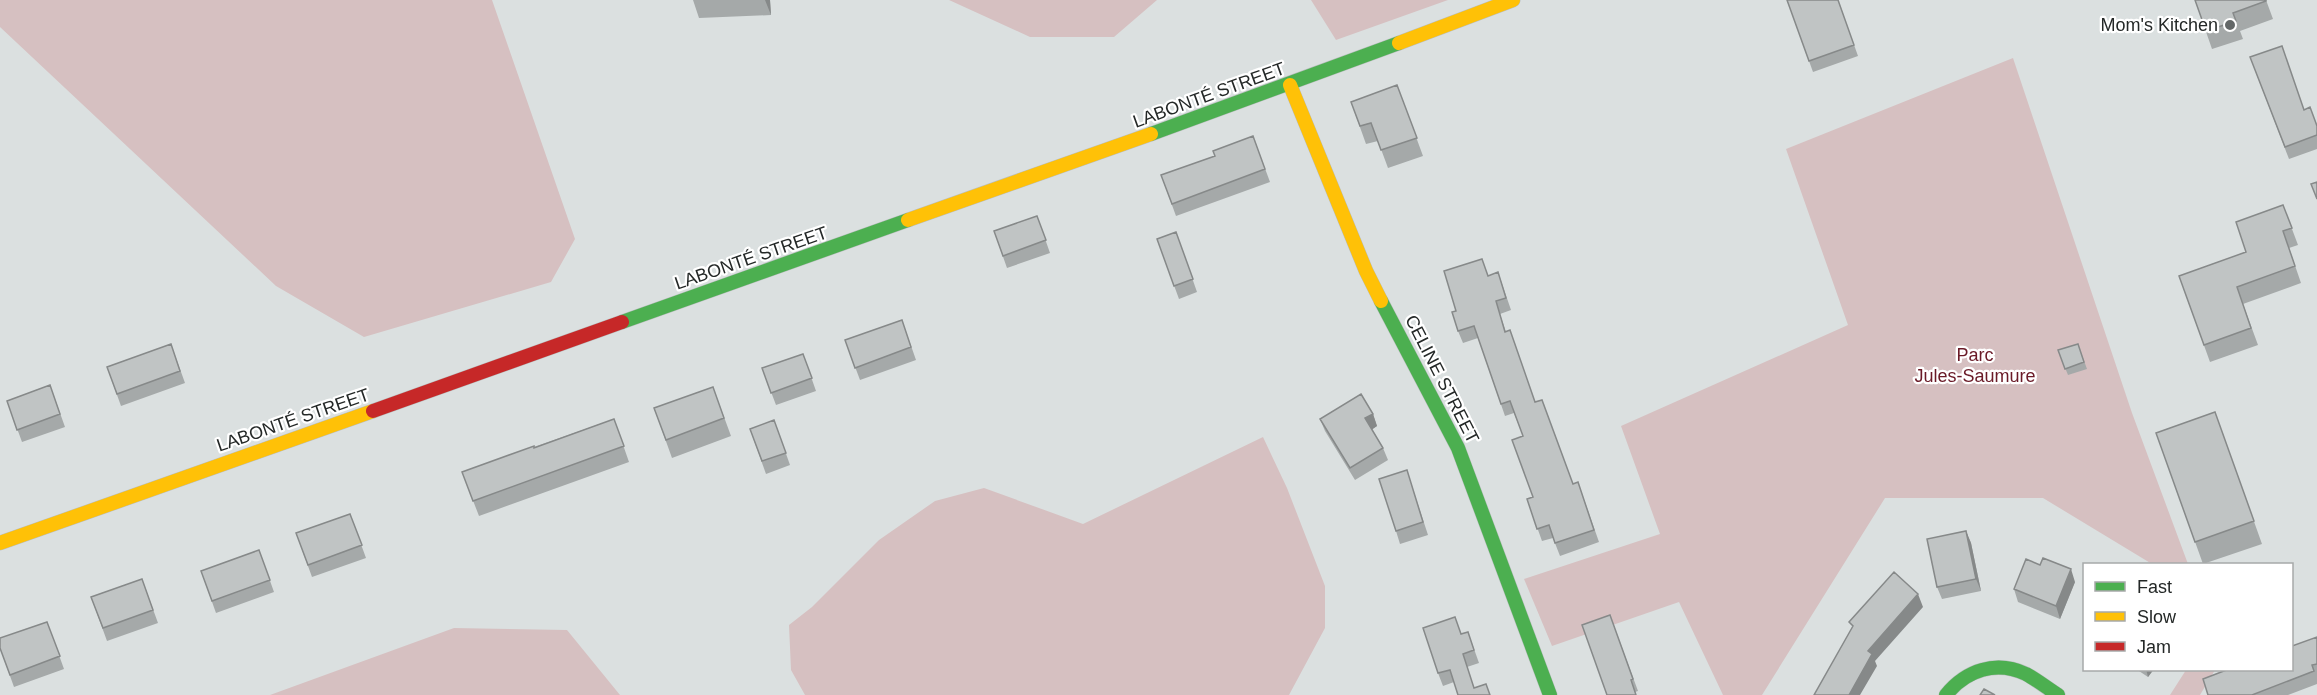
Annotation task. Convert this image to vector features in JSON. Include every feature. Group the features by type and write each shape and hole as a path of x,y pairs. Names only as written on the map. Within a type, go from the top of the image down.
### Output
{"street":[{"name":"LABONTÉ STREET","path":"0,543 1290,85 1513,0"},
{"name":"CELINE STREET","path":"1290,85 1366,271 1458,448 1550,695"},
{"path":"1946,695 1953,684 1974,670 1996,667 2020,671 2058,695"}],"green space":[{"path":"0,0 492,0 575,239 551,282 364,337 276,286 0,27"},
{"path":"949,0 1157,0 1114,37 1030,37"},
{"path":"1311,0 1448,0 1336,40"},
{"name":"Parc Jules-Saumure","path":"2013,58 2132,413 2188,563 2150,563 2043,498 1885,498 1762,695 1723,695 1679,602 1552,646 1524,579 1660,534 1621,426 1848,325 1786,149"},
{"path":"1263,437 1287,488 1325,586 1325,628 1289,695 805,695 791,670 789,625 812,607 879,540 935,501 984,488 1083,524"},
{"path":"454,628 567,630 620,695 270,695"},
{"path":"2185,671 2214,671 2200,695 2170,695"}],"building":[{"path":"1787,0 1838,0 1854,45 1809,61"},
{"path":"2195,0 2266,1 2233,13 2236,21 2206,31"},
{"path":"2282,46 2304,110 2310,107 2317,126 2317,135 2285,147 2250,57"},
{"path":"1397,85 1417,138 1381,150 1371,123 1360,126 1351,102"},
{"path":"1253,136 1265,169 1172,204 1161,175 1215,156 1213,151"},
{"path":"2317,182 2317,199 2311,184"},
{"path":"2283,205 2292,228 2283,231 2295,266 2237,287 2251,328 2204,345 2179,276 2246,252 2236,222"},
{"path":"1037,216 1046,240 1003,256 994,231"},
{"path":"1176,232 1193,279 1174,286 1157,239"},
{"path":"1482,259 1488,276 1498,272 1506,298 1496,301 1505,332 1510,330 1535,402 1542,400 1573,484 1578,482 1594,530 1555,543 1549,525 1537,529 1527,499 1533,497 1512,440 1523,436 1510,401 1501,404 1474,326 1458,331 1452,312 1456,311 1444,271"},
{"path":"902,320 911,347 855,368 845,340"},
{"path":"171,344 180,371 117,394 107,367"},
{"path":"2078,344 2084,362 2065,369 2058,350"},
{"path":"803,354 812,378 771,393 762,368"},
{"path":"50,385 60,414 17,430 7,401"},
{"path":"713,387 724,418 666,440 654,408"},
{"path":"1361,394 1373,414 1365,418 1383,448 1350,468 1320,419"},
{"path":"2215,412 2254,521 2195,542 2156,433"},
{"path":"614,419 624,446 473,501 462,472"},
{"path":"774,420 786,453 762,461 750,429"},
{"path":"1407,470 1423,522 1396,531 1379,479"},
{"path":"350,514 362,545 308,565 296,533"},
{"path":"1966,531 1976,579 1937,587 1927,539"},
{"path":"259,550 270,580 212,601 201,571"},
{"path":"2043,558 2071,569 2056,606 2014,589 2026,559 2040,565"},
{"path":"1894,572 1918,594 1868,651 1872,654 1849,695 1814,695 1853,626 1849,622"},
{"path":"142,579 153,610 103,628 91,597"},
{"path":"1610,615 1633,679 1631,680 1636,695 1607,695 1582,625"},
{"path":"1455,617 1461,634 1468,632 1474,650 1463,654 1474,688 1486,684 1490,695 1458,695 1450,670 1438,673 1423,628"},
{"path":"47,622 60,656 10,675 0,648 0,638"},
{"path":"2317,637 2317,664 2312,665 2314,671 2252,695 2208,695 2203,679 2224,671 2293,671 2293,646"},
{"path":"1984,689 1995,695 1980,695"}],"traffic: fast":[{"path":"1151,134 1399,43"},
{"path":"622,322 908,220"},
{"path":"1381,301 1458,448 1550,695"},
{"path":"1946,695 1963,679 1982,670 1993,668 2004,668 2026,674 2058,695"}],"traffic: slow":[{"path":"1399,43 1513,0"},
{"path":"1290,85 1366,271 1381,301"},
{"path":"908,220 1151,134"},
{"path":"0,543 373,411"}],"traffic: jam":[{"path":"373,411 622,322"}],"place":[{"name":"Mom's Kitchen","path":"2230,25"}]}
